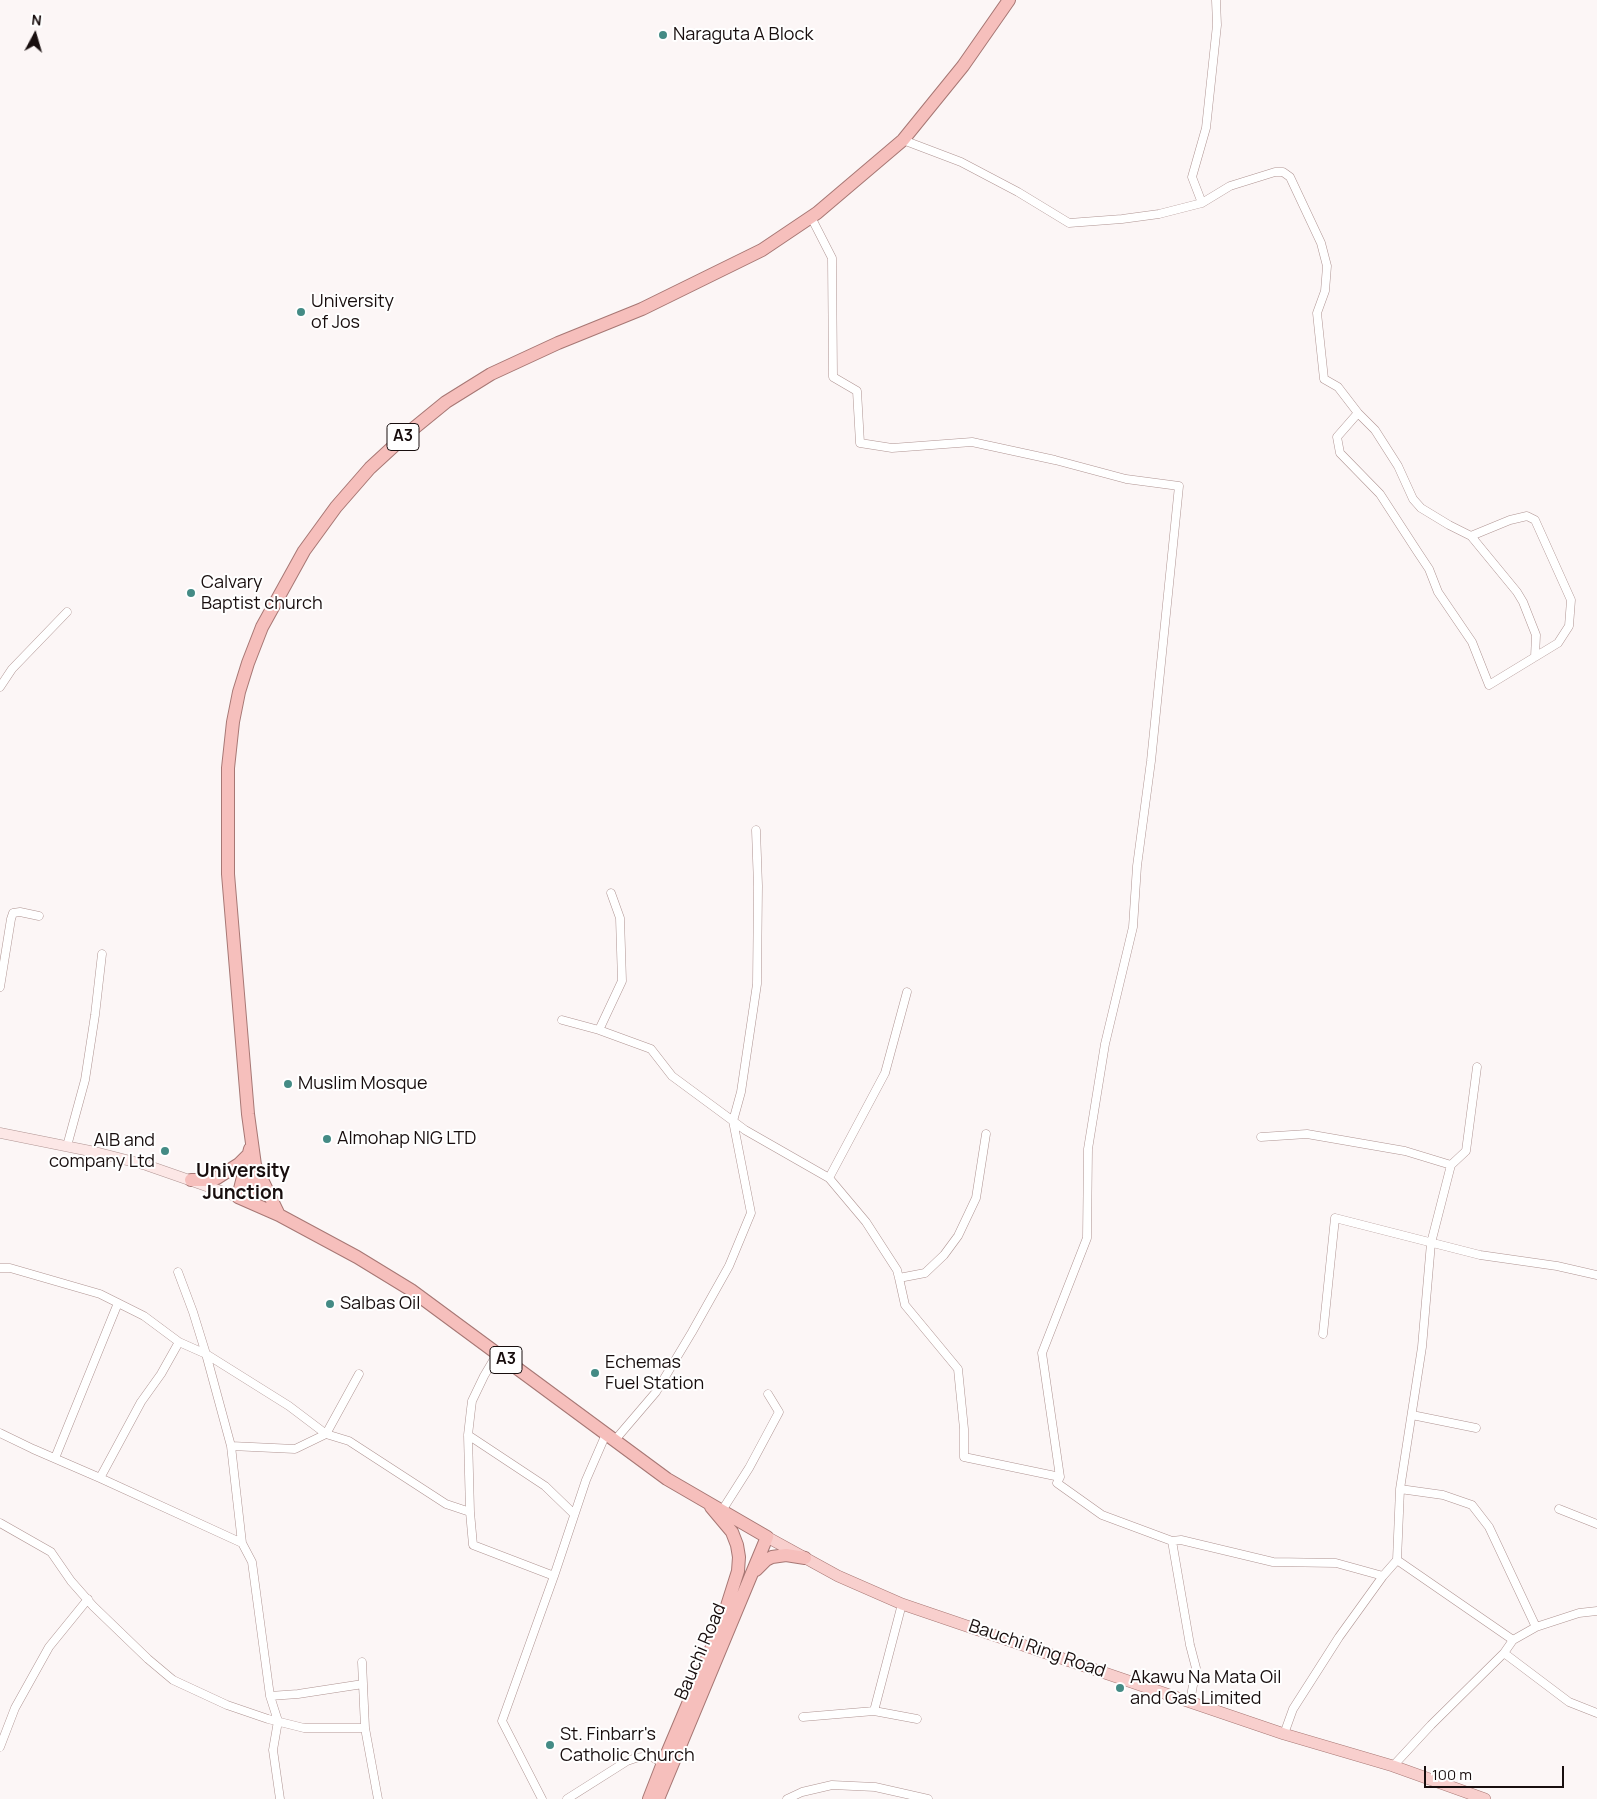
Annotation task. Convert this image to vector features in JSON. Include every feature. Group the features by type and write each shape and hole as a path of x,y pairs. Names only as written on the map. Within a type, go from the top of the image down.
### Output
{"highway":[{"name":"A3","path":"753,1574 768,1536 667,1479 404,1286 357,1257 279,1215 243,1199 251,1154 228,874 228,768 233,722 239,692 262,627 304,551 336,507 370,468 408,433 446,402 491,374 558,343 642,309 762,250 811,217 860,178 903,140 963,66 1008,0"},
{"name":"A3","path":"251,1154 279,1215"},
{"path":"191,1180 217,1178 251,1154"},
{"name":"Bauchi Road","path":"656,1799 662,1763 720,1628 738,1571 739,1557 737,1544 727,1526 705,1500"},
{"name":"A3","path":"753,1574 760,1565 772,1557 786,1555 804,1558"},
{"name":"Bauchi Road","path":"656,1799 753,1574"}],"main road":[{"path":"0,1133 67,1146 146,1165 243,1199"},
{"name":"Bauchi Ring Road","path":"768,1536 838,1576 902,1604 1284,1734 1393,1766 1485,1799"}],"street":[{"path":"1202,203 1192,177 1206,128 1217,25 1216,0"},
{"path":"903,140 961,162 1018,192 1069,223 1159,214 1202,203 1230,186 1275,172 1283,172 1290,177 1321,243 1327,266 1324,291 1317,313 1324,379 1338,387 1358,413 1375,430 1398,466 1413,499 1421,508 1471,536 1517,592 1536,635 1535,657"},
{"path":"811,217 832,258 833,377 857,391 860,443 892,448 972,442 1055,460 1126,479 1179,486 1133,927 1105,1044 1088,1149 1087,1238 1042,1353 1060,1477 1057,1484 1102,1515 1172,1541 1180,1540 1273,1562 1336,1563 1382,1576"},
{"path":"1358,413 1337,437 1340,453 1380,494 1417,551 1428,569 1438,592 1472,642 1488,685 1558,643 1569,626 1570,600 1535,520 1527,516 1510,520 1471,536"},
{"path":"0,687 12,669 67,612"},
{"path":"542,1799 502,1721 574,1514 610,1437 656,1392 692,1332 729,1266 751,1213 733,1122 742,1092 757,984 758,886 756,830"},
{"path":"599,1030 622,981 620,918 611,893"},
{"path":"0,987 10,919 13,913 20,912 39,916"},
{"path":"67,1146 85,1080 102,954"},
{"path":"829,1178 885,1073 907,992"},
{"path":"562,1020 599,1030 651,1049 672,1076 733,1122 829,1178 866,1222 897,1270 905,1305 958,1369 964,1429 964,1457 1060,1477"},
{"path":"1284,1734 1293,1709 1339,1637 1382,1576 1397,1560 1400,1489 1422,1347 1431,1243 1451,1166 1466,1151 1477,1067"},
{"path":"899,1278 925,1273 944,1255 958,1236 976,1198 986,1134"},
{"path":"1262,1137 1307,1134 1405,1151 1451,1166"},
{"path":"1323,1334 1335,1218 1480,1256 1557,1266 1597,1274"},
{"path":"0,1268 10,1268 100,1294 144,1316 179,1342 206,1354 289,1406 326,1434 349,1441 446,1504 470,1512"},
{"path":"178,1272 193,1312 232,1446 242,1543 252,1562 270,1696 278,1721 273,1750 280,1799"},
{"path":"55,1458 118,1303"},
{"path":"100,1478 140,1402 161,1374 179,1342"},
{"path":"497,1354 472,1401 468,1435 473,1545 554,1576"},
{"path":"232,1446 295,1449 326,1434 358,1374"},
{"path":"723,1509 749,1468 778,1412 768,1394"},
{"path":"1412,1416 1476,1428"},
{"path":"0,1433 242,1543"},
{"path":"468,1435 545,1486 574,1514"},
{"path":"1400,1489 1443,1495 1472,1505 1489,1527 1536,1627"},
{"path":"1559,1509 1597,1524"},
{"path":"0,1523 51,1552 71,1581 93,1606 148,1659 173,1680 226,1705 304,1728 365,1728"},
{"path":"1172,1541 1190,1645 1196,1668 1190,1702"},
{"path":"1397,1560 1513,1640"},
{"path":"0,1747 15,1708 49,1648 88,1599"},
{"path":"874,1711 902,1604"},
{"path":"1393,1766 1504,1652 1513,1640 1536,1627 1579,1614 1597,1611"},
{"path":"1504,1652 1569,1702 1597,1713"},
{"path":"362,1662 365,1728 378,1799"},
{"path":"270,1696 298,1694 363,1684"},
{"path":"803,1716 874,1711 917,1719"},
{"path":"568,1799 627,1761 650,1756 662,1763"},
{"path":"787,1799 802,1792 832,1785 875,1786 928,1799"}],"place":[{"name":"Naraguta A Block","path":"663,35"},
{"name":"University of Jos","path":"301,312"},
{"name":"Calvary Baptist church","path":"191,593"},
{"name":"Muslim Mosque","path":"288,1084"},
{"name":"Almohap NIG LTD","path":"327,1139"},
{"name":"AIB and company Ltd","path":"165,1151"},
{"name":"Salbas Oil","path":"330,1304"},
{"name":"Echemas Fuel Station","path":"595,1373"},
{"name":"Akawu Na Mata Oil and Gas Limited","path":"1120,1688"},
{"name":"St. Finbarr's Catholic Church","path":"550,1745"}],"district":[{"name":"University Junction","path":"243,1183"}]}
